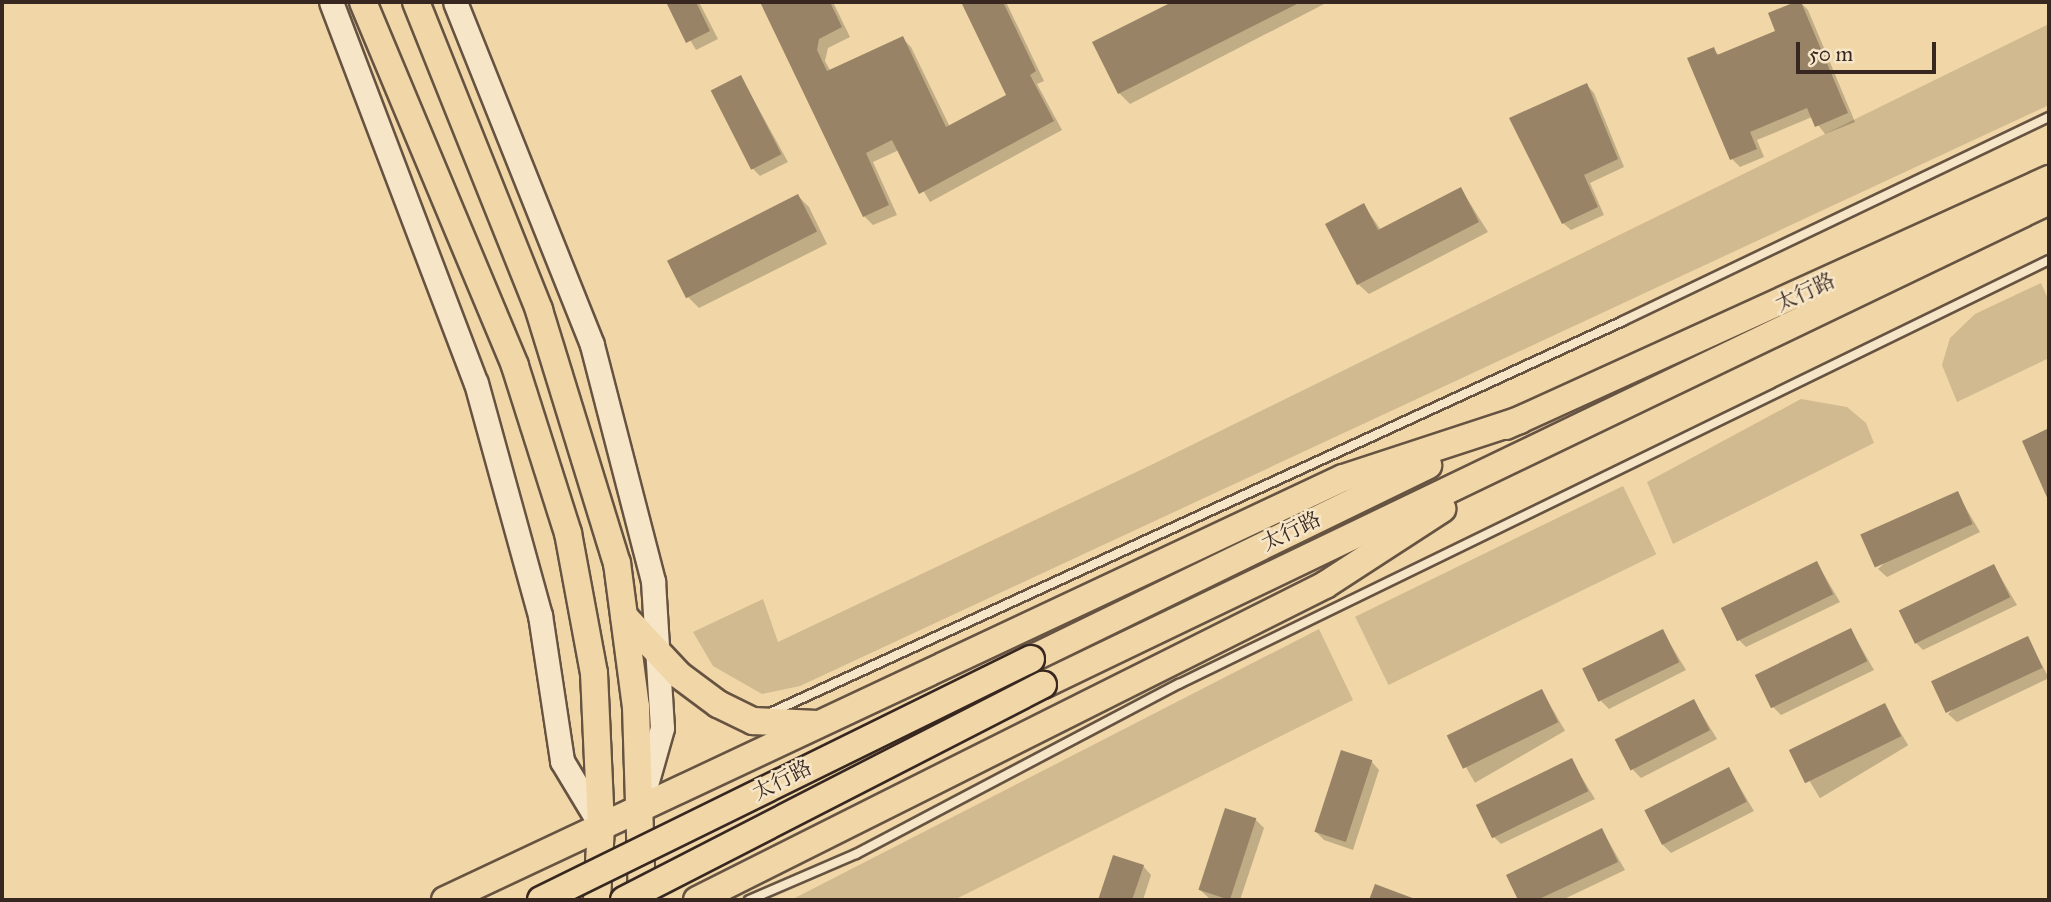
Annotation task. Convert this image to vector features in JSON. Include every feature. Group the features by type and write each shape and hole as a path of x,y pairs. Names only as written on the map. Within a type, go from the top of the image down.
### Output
{"main road":[{"path":"331,2 476,383 540,615 562,761 601,825"},
{"path":"363,2 515,366 568,533 594,673 601,825 597,900"},
{"path":"416,2 539,310 617,563 636,707 642,900"},
{"path":"455,2 592,345 653,581 662,728 640,808"},
{"name":"太行路","path":"541,900 1520,419 2049,179"},
{"name":"太行路","path":"624,900 1044,685 2049,201"},
{"path":"445,900 1343,478 1520,419"},
{"path":"697,900 1325,585 1531,450"},
{"path":"624,616 657,653 718,704 753,721 822,724"}],"lane":[{"path":"753,721 1623,321 2049,117"},
{"path":"749,900 856,854 1180,684 2049,260"}],"shaded area":[{"path":"2049,24 2049,105 800,686 762,694 713,666 693,632 763,599 778,642 1149,466"},
{"path":"2041,283 2049,301 2049,358 1957,402 1942,365 1950,338 1975,314"},
{"path":"1801,399 1847,407 1866,423 1874,443 1673,544 1647,482"},
{"path":"1623,486 1656,554 1388,685 1355,617"},
{"path":"1319,629 1353,700 954,900 791,900"}],"building":[{"path":"666,2 696,2 710,31 686,43"},
{"path":"760,2 830,2 842,27 819,39 817,50 827,71 903,36 946,127 1006,95 961,2 1003,2 1036,71 1030,75 1054,121 919,194 892,140 866,153 889,205 863,217"},
{"path":"1172,2 1301,2 1118,94 1092,42"},
{"path":"1801,2 1848,113 1815,127 1807,108 1750,132 1757,149 1730,160 1687,58 1714,47 1717,55 1775,31 1768,13"},
{"path":"741,75 781,154 751,170 711,90"},
{"path":"1587,83 1618,159 1584,175 1598,207 1562,224 1509,118"},
{"path":"1461,187 1479,222 1357,285 1325,224 1364,203 1378,230"},
{"path":"798,194 817,231 686,298 667,261"},
{"path":"2049,428 2049,502 2022,441"},
{"path":"1958,491 1973,524 1875,567 1860,535"},
{"path":"1817,561 1833,594 1737,641 1721,608"},
{"path":"1994,564 2010,597 1915,644 1899,610"},
{"path":"1851,628 1867,661 1771,708 1755,675"},
{"path":"1663,629 1679,662 1598,702 1582,668"},
{"path":"2028,636 2043,668 1946,713 1931,681"},
{"path":"1542,689 1558,722 1463,769 1447,735"},
{"path":"1694,699 1710,730 1631,771 1615,739"},
{"path":"1885,703 1901,736 1805,783 1789,750"},
{"path":"1341,750 1372,760 1346,842 1314,832"},
{"path":"1572,758 1588,791 1492,838 1476,805"},
{"path":"1729,767 1747,802 1662,845 1644,810"},
{"path":"1225,808 1256,818 1230,900 1198,890"},
{"path":"1602,828 1618,862 1537,900 1518,900 1506,875"},
{"path":"1113,855 1144,865 1132,900 1098,900"},
{"path":"1375,884 1415,899 1415,900 1369,900"}]}
